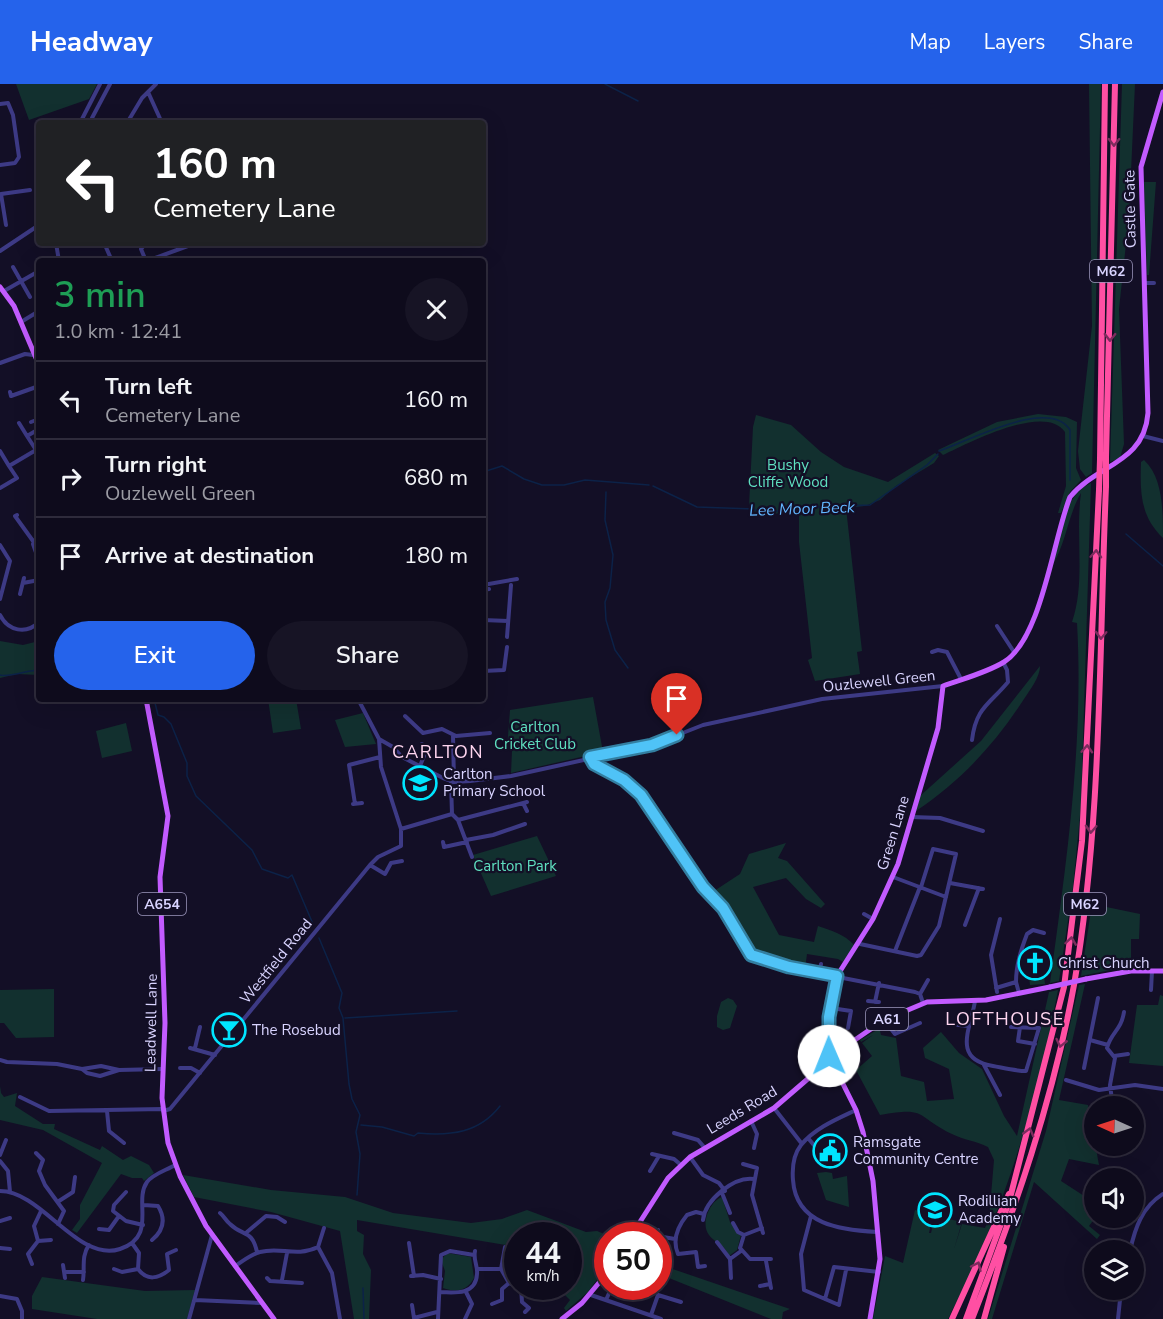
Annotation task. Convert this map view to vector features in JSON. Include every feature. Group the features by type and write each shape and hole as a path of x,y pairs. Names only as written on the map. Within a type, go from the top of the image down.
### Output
{"highway":[{"name":"M62","path":"984,1319 1048,1097 1071,997 1082,932 1092,823 1106,486 1103,458 1106,84"},
{"name":"M62","path":"966,1319 986,1270 1013,1188 1064,987 1078,891 1099,490 1103,458 1115,84"},
{"path":"952,1319 1013,1188"},
{"name":"M62","path":"972,1319 1010,1223"}],"main road":[{"name":"Castle Gate","path":"1143,436 1148,413 1141,160 1163,92"},
{"path":"2,289 21,322 36,360"},
{"name":"Ouzlewell Green","path":"943,686 1004,662 1015,652 1025,637 1039,600 1070,497 1079,486 1132,451 1143,436"},
{"name":"Green Lane","path":"837,976 860,944 893,877 938,728 943,686"},
{"name":"Leadwell Lane","path":"147,702 168,816 160,870 165,1015 162,1069 163,1110 168,1143 175,1165 212,1235 274,1319"},
{"name":"Leeds Road","path":"640,1222 656,1195 690,1157 774,1108 856,1039 884,1020 922,1003 975,1000 1019,994 1131,971 1163,971"},
{"path":"837,976 827,1041 830,1061 855,1110 872,1173 878,1232 879,1272 870,1319"},
{"path":"562,1319 594,1291"}],"street":[{"path":"82,120 100,84"},
{"path":"93,120 110,84"},
{"path":"129,120 156,84"},
{"path":"148,92 161,120"},
{"path":"0,104 8,104 12,111 19,158 15,163 0,165"},
{"path":"6,225 1,194 28,190 25,184"},
{"path":"0,251 36,227"},
{"path":"155,258 188,246"},
{"path":"13,267 30,297"},
{"path":"2,289 36,274"},
{"path":"1144,283 1154,283"},
{"path":"21,322 36,313"},
{"path":"0,363 25,354 33,355"},
{"path":"10,392 11,396 36,387"},
{"path":"30,422 36,420"},
{"path":"9,466 36,450 19,423"},
{"path":"27,436 36,431"},
{"path":"1143,436 1163,441"},
{"path":"0,451 17,478 0,488"},
{"path":"17,514 15,516 27,536 33,541 36,551"},
{"path":"33,541 36,538"},
{"path":"0,544 10,561 0,599"},
{"path":"486,584 517,579"},
{"path":"20,594 23,581 36,580"},
{"path":"507,637 511,585"},
{"path":"0,615 6,624 20,631 36,624"},
{"path":"486,620 508,621"},
{"path":"997,626 1015,652"},
{"path":"486,671 504,670 507,647"},
{"path":"932,652 938,650 947,652 955,663 961,679"},
{"path":"974,737 986,703 1008,682 1004,662"},
{"name":"Ouzlewell Green","path":"453,782 511,776 652,745 703,725 822,699 943,686"},
{"path":"360,702 379,738 380,758 401,829 452,814"},
{"path":"405,716 406,723 422,735 442,729 453,735 490,733"},
{"path":"453,735 452,814 458,820 472,857"},
{"path":"379,738 393,747 402,757 453,782"},
{"path":"420,766 424,756 422,744"},
{"path":"590,757 594,764 624,780 641,795 703,887 723,908 751,955 819,974 879,983 920,994"},
{"path":"362,803 354,804 349,765 380,758"},
{"path":"458,820 525,803 527,811"},
{"path":"912,815 944,819 983,831"},
{"path":"443,842 444,847 493,835 525,824"},
{"path":"518,826 520,831"},
{"name":"Westfield Road","path":"163,1110 170,1109 216,1055 370,865 378,857 400,846 401,829"},
{"path":"860,944 917,956 921,955 939,926 958,856 933,849 921,887 895,951"},
{"path":"370,865 385,874 391,863 402,861"},
{"path":"893,877 946,897"},
{"path":"950,883 981,888 964,923"},
{"path":"864,914 873,919"},
{"path":"1000,922 991,955 996,990 1016,982"},
{"path":"1019,994 1016,964 1023,952 1027,934 1033,930 1044,933"},
{"path":"819,974 821,964"},
{"path":"1151,990 1152,971"},
{"path":"922,1003 920,994 928,980"},
{"path":"868,1001 877,1002 879,983"},
{"path":"1084,1068 1098,998"},
{"path":"975,1000 968,1026 969,1054 984,1065 1000,1095"},
{"path":"831,1008 851,1011 849,1028"},
{"path":"1124,1012 1122,1026 1108,1045 1108,1052 1114,1056 1128,1054"},
{"path":"884,1020 895,1034 920,1023"},
{"path":"950,1024 968,1026"},
{"path":"200,1027 193,1048 216,1055"},
{"path":"984,1065 1023,1071 1028,1069 1039,1028 1011,1027"},
{"path":"1020,1027 1018,1041 1035,1044"},
{"path":"1090,1040 1108,1045"},
{"path":"1111,1096 1114,1056"},
{"path":"0,1059 7,1062 57,1064 82,1069 100,1076 119,1070"},
{"path":"82,1069 101,1066 119,1070 162,1069"},
{"path":"180,1068 191,1068 200,1073"},
{"path":"1066,1080 1099,1090 1135,1085 1163,1089"},
{"path":"20,1096 49,1111 163,1110"},
{"path":"774,1108 802,1144"},
{"path":"855,1110 808,1138 802,1144 795,1158 793,1182 797,1199 811,1216 833,1227 878,1232"},
{"path":"107,1111 109,1131 124,1143"},
{"path":"751,1121 757,1134 754,1148"},
{"path":"674,1132 698,1140 704,1147"},
{"path":"808,1138 822,1155 833,1156 835,1163"},
{"path":"0,1155 6,1140"},
{"path":"36,1153 42,1157 39,1171 46,1190 59,1202 64,1211 58,1224"},
{"path":"651,1154 674,1159 681,1165"},
{"path":"650,1171 659,1156"},
{"path":"690,1157 703,1175 719,1183 730,1213"},
{"path":"0,1161 10,1177 10,1192"},
{"path":"733,1223 738,1232 744,1235 763,1231 752,1195 757,1168 743,1164"},
{"path":"0,1191 10,1192 41,1211 88,1245 111,1251 132,1243 143,1225 144,1189 148,1181 175,1165"},
{"path":"59,1202 73,1192 75,1177"},
{"path":"705,1266 698,1267 696,1252 678,1254 675,1239 687,1215 696,1212 703,1217 711,1200 742,1179 754,1179"},
{"path":"126,1192 114,1205 114,1211 126,1221 143,1225"},
{"path":"1133,1240 1148,1206 1163,1194"},
{"path":"144,1205 158,1206 163,1217 158,1238 152,1240"},
{"path":"38,1241 34,1226 41,1211"},
{"path":"220,1213 232,1226 247,1232 255,1243 257,1252"},
{"path":"247,1232 266,1215 285,1221"},
{"path":"99,1229 109,1230 119,1216"},
{"path":"811,1216 801,1254 804,1290 839,1305 846,1270"},
{"path":"0,1221 10,1218"},
{"path":"324,1228 318,1247 332,1274 340,1319"},
{"path":"189,1319 212,1235"},
{"path":"744,1235 740,1243 741,1251 750,1259 766,1261 771,1259"},
{"path":"32,1264 28,1254 38,1241 51,1240"},
{"path":"717,1242 730,1258 731,1278"},
{"path":"132,1243 139,1253 138,1269"},
{"path":"409,1243 412,1276 441,1279"},
{"path":"83,1280 83,1255 88,1245"},
{"path":"234,1267 257,1252 274,1250 300,1253 318,1247"},
{"path":"0,1248 10,1249"},
{"path":"115,1272 138,1269 149,1278 162,1276 170,1268 167,1254 176,1250"},
{"path":"412,1305 414,1319 436,1312 441,1305 440,1292 440,1258 441,1251 475,1253 476,1281 466,1292 440,1292"},
{"path":"730,1258 741,1251"},
{"path":"504,1252 501,1269 504,1274"},
{"path":"282,1281 286,1253"},
{"path":"760,1286 770,1286 766,1261"},
{"path":"825,1299 834,1267 879,1272"},
{"path":"65,1278 63,1268 84,1272"},
{"path":"477,1269 501,1269"},
{"path":"267,1278 270,1281 302,1283"},
{"path":"492,1304 503,1301 502,1289 504,1287"},
{"path":"465,1319 471,1304 466,1292"},
{"path":"651,1315 658,1295 681,1302"},
{"path":"0,1296 16,1299 22,1311 22,1319"},
{"path":"195,1300 262,1303"},
{"path":"522,1300 529,1308 525,1312"},
{"path":"606,1300 661,1319"},
{"path":"1118,1319 1120,1300"},
{"path":"436,1312 438,1319"}],"green space":[{"path":"16,84 97,84 89,99 29,120"},
{"path":"1089,84 1101,84 1092,473 1086,477 1080,469 1078,451 1092,326"},
{"path":"1122,84 1135,84 1129,216 1119,309 1124,444 1120,458 1110,462"},
{"path":"1144,182 1156,182 1149,275 1147,275"},
{"path":"1038,414 1066,417 1077,422 1076,468 1081,480 1070,492 1061,513 1058,513 1066,486 1065,432 1055,424 1041,421 1024,423 987,435 943,455 938,450 997,422"},
{"name":"Bushy Cliffe Wood","path":"756,415 791,425 821,452 844,467 888,482 935,453 939,456 934,463 896,486 880,500 865,506 846,508 862,651 857,652 860,674 815,681 808,660 812,658 799,542 799,511 773,514 750,511 753,427"},
{"path":"1144,460 1155,476 1161,495 1163,538 1155,530 1143,503 1141,462"},
{"path":"1091,483 1081,805 1073,887 1059,981 1050,983 1076,759 1079,668 1077,623 1072,622 1078,590 1081,493 1053,564 1060,530 1068,507 1081,489"},
{"path":"0,641 23,645 36,642 36,675 17,674 0,678"},
{"path":"1040,666 1032,688 989,746 948,787 916,811 920,796 981,741"},
{"name":"Carlton Cricket Club","path":"593,697 603,752 511,773 512,751 507,749 510,710"},
{"path":"268,702 296,702 301,729 273,733"},
{"path":"363,713 376,744 345,747 335,720"},
{"path":"126,723 132,751 102,758 96,731"},
{"name":"Carlton Park","path":"537,836 556,876 491,896 473,855"},
{"path":"786,843 778,858 787,861 825,904 821,908 806,899 786,878 753,887 779,935 814,942 818,926 838,933 850,941 854,945 843,962 838,959 807,954 805,969 752,953 727,910 711,893 740,874 749,854"},
{"path":"1092,904 1140,914 1139,939 1131,939 1131,966 1081,976"},
{"path":"1041,953 1045,984 1030,985 1026,954"},
{"path":"1085,984 1059,1100 1084,1104 1084,1156 1097,1156 1099,1165 1069,1159 1061,1181 1084,1196 1084,1227 1034,1182 992,1319 988,1319 1046,1131 1079,985"},
{"path":"54,989 54,1037 16,1038 4,1023 0,1023 0,990"},
{"path":"1058,990 1037,1084 1010,1176 983,1246 948,1319 873,1319 885,1256 903,1263 915,1210 933,1215 929,1233 931,1233 935,1216 962,1222 954,1249 962,1224 985,1228 989,1219 994,1160 988,1147 952,1134 920,1114 895,1112 880,1115 856,1070 872,1056 862,1043 873,1035 861,1042 860,1040 886,1027 880,1031 881,1035 896,1038 901,1076 924,1082 927,1101 954,1099 949,1069 925,1058 923,1048 941,1032 959,1053 982,1069 1004,1116 1017,1136 1049,992"},
{"path":"1160,995 1163,996 1163,1066 1129,1063 1137,1005 1158,1005"},
{"path":"728,998 733,1000 737,1006 730,1028 723,1030 717,1027 717,1016 721,1002"},
{"path":"0,1086 4,1097 17,1093 15,1106 43,1124 55,1124 54,1129 100,1150 102,1146 123,1160 131,1156 149,1165 154,1173 144,1181 142,1178 132,1178 121,1174 77,1233 72,1230 80,1219 80,1205 102,1163 43,1130 0,1120"},
{"path":"817,1173 832,1173 833,1179 847,1176 849,1207 826,1200"},
{"path":"183,1175 271,1190 345,1197 393,1213 471,1223 502,1219 527,1210 559,1222 504,1222 504,1245 357,1220 357,1231 364,1235 363,1254 371,1270 369,1319 354,1319 340,1231 271,1212 194,1197"},
{"path":"722,1197 730,1222 741,1235 737,1250 729,1256 706,1230 706,1219 710,1208"},
{"path":"1085,1228 1091,1228 1100,1235 1097,1239"},
{"path":"582,1231 594,1231 594,1284 582,1297"},
{"path":"447,1253 471,1257 474,1278 465,1288 452,1290 443,1288 445,1271 441,1260"},
{"path":"672,1269 790,1309 783,1312 782,1319 771,1319 672,1279"},
{"path":"42,1277 145,1291 195,1290 187,1319 97,1319 32,1309 32,1296"},
{"path":"570,1300 579,1300 566,1311 564,1308"}],"waterway":[{"path":"605,84 638,101"},
{"name":"Lee Moor Beck","path":"939,451 987,431 1027,419 1045,418 1060,421 1070,430 1070,480"},
{"name":"Lee Moor Beck","path":"653,486 697,507 773,512 793,508 870,505 927,465 938,454"},
{"path":"486,471 502,466 524,479 542,485 564,485 585,480 649,485"},
{"path":"606,492 605,520 613,555 610,588 605,602 606,620 615,650 628,668"},
{"name":"Lee Moor Beck","path":"1126,534 1163,566"},
{"path":"0,675 36,670"},
{"path":"155,702 158,715 171,724 187,763 187,776 196,796 252,850 262,869 288,878 292,875 313,924"},
{"path":"319,938 342,993 339,1008 343,1018 349,1084 352,1099 360,1115 356,1132 360,1154 357,1195"},
{"path":"345,1018 457,1011"},
{"path":"361,1125 382,1127 414,1136 418,1133 453,1133 464,1131 483,1122 500,1106"},
{"path":"363,1288 364,1319"}],"place":[{"name":"Carlton Primary School","path":"420,783"},
{"name":"Christ Church","path":"1035,963"},
{"name":"The Rosebud","path":"229,1030"},
{"name":"Ramsgate Community Centre","path":"830,1151"},
{"name":"Rodillian Academy","path":"935,1210"}],"district":[{"name":"CARLTON","path":"438,752"},
{"name":"LOFTHOUSE","path":"1005,1019"}],"route":[{"path":"677,735 652,745 590,757 594,764 624,780 641,795 708,894 723,908 742,945 751,955 789,967 837,976 829,1017 827,1041 829,1056"}]}
